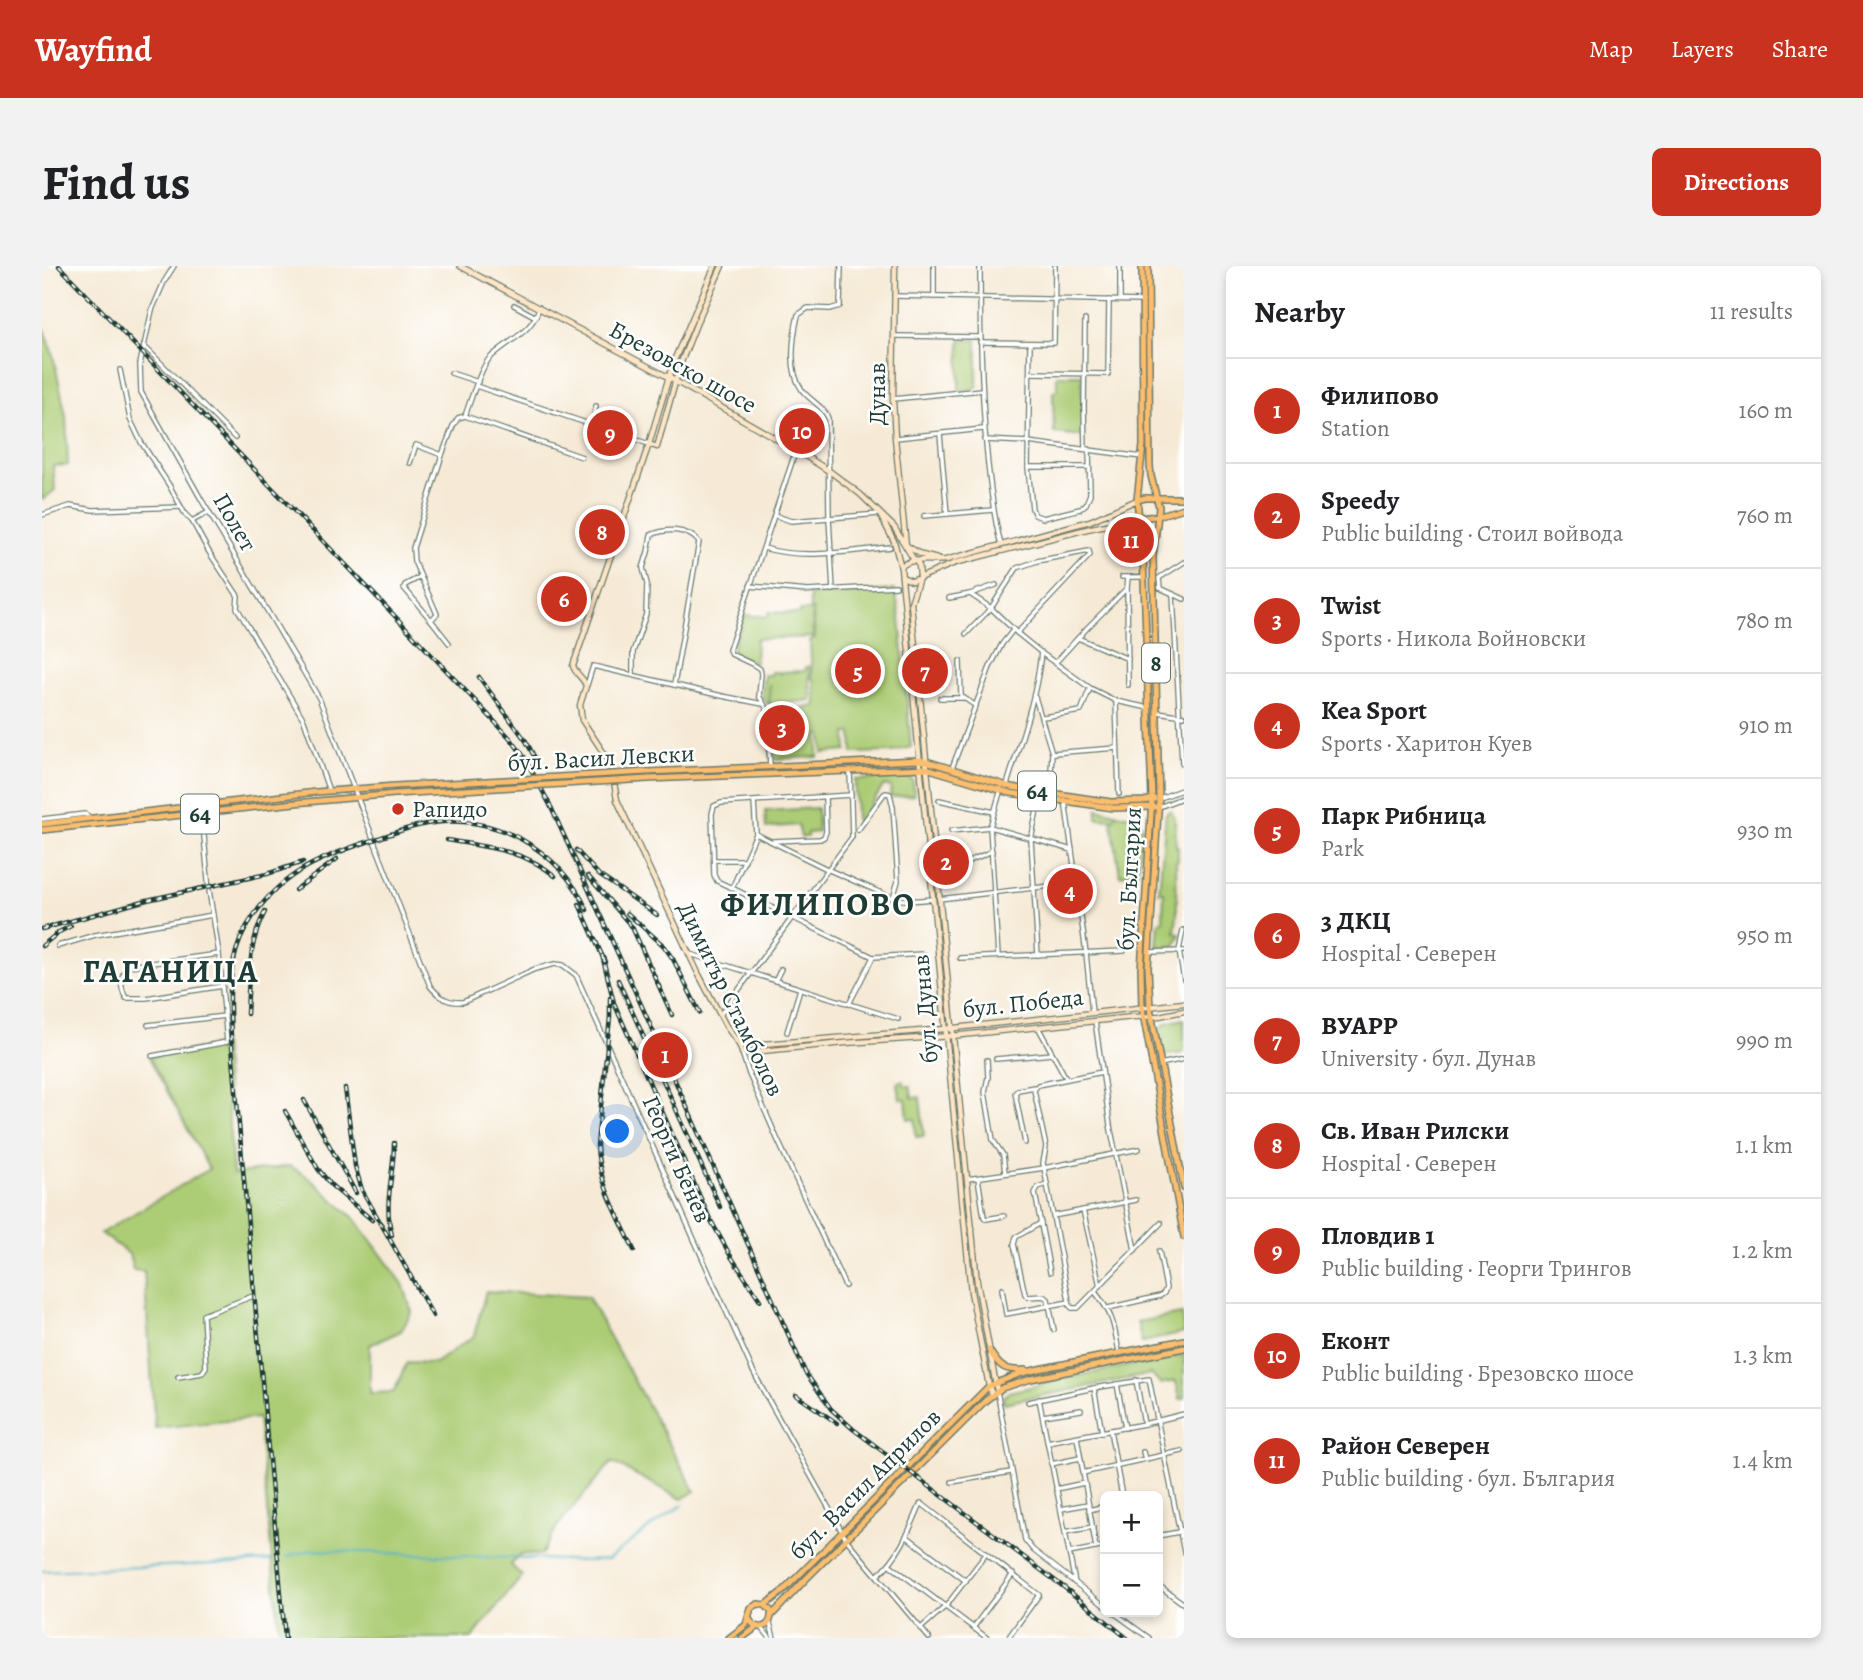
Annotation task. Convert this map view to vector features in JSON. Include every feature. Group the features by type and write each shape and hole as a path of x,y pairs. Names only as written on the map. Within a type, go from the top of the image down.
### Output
{"main road":[{"name":"Брезовско шосе","path":"460,266 668,377 796,450 851,487 894,527 915,560"},
{"path":"586,686 574,670 574,662 649,444 668,377 715,266"},
{"path":"649,444 657,447 680,365 722,266"},
{"name":"Дунав","path":"895,266 893,399 906,545"},
{"name":"8","path":"1139,518 1137,500 1143,457 1142,266"},
{"name":"8","path":"1148,266 1150,476 1159,508 1157,516"},
{"path":"1184,498 1145,498 1090,521 1001,545 943,560 907,561 901,568 902,576 909,581 955,563 1087,528 1157,516 1184,508"},
{"name":"Брезовско шосе","path":"879,514 894,541 901,568"},
{"name":"бул. България","path":"1157,516 1153,557 1156,588 1159,807 1148,968 1150,1007 1184,1188"},
{"name":"бул. България","path":"1139,518 1144,577 1152,799 1142,1008 1184,1237"},
{"path":"894,527 903,521"},
{"path":"906,545 927,557 943,560"},
{"path":"915,560 920,570 919,578"},
{"name":"бул. Дунав","path":"902,576 932,899 977,1282 995,1382 994,1393"},
{"name":"бул. Дунав","path":"919,578 911,607 937,875 948,1029"},
{"name":"Димитър Стамболов","path":"586,686 580,705 581,716 611,764 618,803 689,954 742,1053"},
{"name":"бул. Васил Левски","path":"42,824 202,814 395,794 770,767 918,760 1003,788"},
{"name":"бул. Васил Левски","path":"42,830 330,791 395,786 919,768 1003,788 1113,808 1159,807"},
{"name":"бул. Васил Левски","path":"1065,798 1111,803 1159,798"},
{"name":"бул. Победа","path":"740,1046 948,1029 1184,1003"},
{"name":"бул. Победа","path":"742,1053 949,1037 1152,1017 1184,1011"},
{"name":"бул. Дунав","path":"949,1037 971,1292 989,1386 994,1393"},
{"path":"989,1350 998,1364 1006,1369 1039,1369 1184,1340"},
{"path":"994,1393 1031,1379 1184,1348"},
{"name":"бул. Васил Априлов","path":"765,1605 783,1591 989,1386 1039,1369"},
{"name":"бул. Васил Априлов","path":"772,1615 994,1393"},
{"path":"742,1638 770,1623 772,1615 769,1608 758,1604 751,1608 748,1615 753,1626 760,1628"},
{"path":"729,1638 746,1625 749,1619"}],"street":[{"name":"Полет","path":"174,266 152,310 140,371 141,393 319,698 355,789"},
{"path":"833,590 828,418 822,407 803,392 797,381 793,359 798,315 808,308 830,309 840,306 841,266"},
{"path":"934,266 934,297"},
{"path":"981,266 980,339 984,429 993,510 1001,545"},
{"path":"895,336 1054,343 1055,266"},
{"path":"1120,266 1120,300"},
{"path":"895,296 1143,301"},
{"path":"1030,373 1107,374 1109,300"},
{"path":"514,305 536,317"},
{"path":"465,416 488,360 526,329 536,317 539,307"},
{"path":"1030,343 1028,467 1032,509 1040,518 1080,509 1089,498 1084,374 1085,320"},
{"path":"144,345 235,438"},
{"name":"Полет","path":"120,370 130,419 141,442 239,596 237,608 304,720 330,791"},
{"path":"451,373 649,444"},
{"path":"893,399 982,390"},
{"path":"592,425 596,406"},
{"path":"431,621 437,614 414,561 413,548 442,454 458,418 465,416 582,457"},
{"path":"895,438 984,429"},
{"path":"940,434 947,514"},
{"path":"985,440 1028,442 1143,457"},
{"path":"410,463 416,446 442,454"},
{"path":"770,774 767,709 759,696 760,669 729,650 796,450"},
{"path":"1028,467 1089,467"},
{"path":"42,515 70,506 93,510 181,507"},
{"path":"924,516 993,510"},
{"path":"192,521 209,512"},
{"path":"774,515 791,521 879,514"},
{"path":"633,675 633,652 646,614 647,584 643,568 651,535 660,530 688,533 699,542 674,685"},
{"path":"764,548 788,554 890,547"},
{"path":"952,769 1002,644 1090,555 1088,551 1037,561 1017,568 991,608 967,634"},
{"path":"1184,562 1160,578 1156,588 1184,599"},
{"path":"420,577 404,587 449,643"},
{"path":"1122,577 1144,577"},
{"path":"1128,577 1128,685"},
{"path":"949,598 996,585"},
{"path":"750,586 808,591 896,586"},
{"path":"1056,663 1128,588"},
{"path":"970,594 991,608 1015,632 1090,688 1116,701 1149,708"},
{"path":"1174,595 1177,674 1182,716 1182,763"},
{"path":"1078,638 1128,659"},
{"path":"1176,644 1184,644"},
{"path":"998,956 990,827 1035,695 1041,652"},
{"path":"960,661 961,696 976,706"},
{"path":"586,686 593,666 763,704"},
{"path":"1177,674 1184,673"},
{"path":"1042,717 1081,712 1090,688"},
{"path":"1035,695 1052,753 1050,790"},
{"path":"940,698 964,698"},
{"path":"1116,701 1119,794"},
{"path":"1158,712 1182,716"},
{"path":"1052,753 1118,748"},
{"path":"720,1015 852,837 850,771"},
{"name":"Георги Бенев","path":"355,789 426,976 436,994 453,1003 463,1002 535,969 555,964 563,965 576,975 752,1369 846,1539 929,1638"},
{"path":"1159,798 1184,789"},
{"path":"858,830 884,794 890,794 898,881 893,898"},
{"path":"851,795 721,803 714,806 714,875 717,881 873,957 923,954"},
{"path":"771,841 824,837 825,797"},
{"path":"1159,807 1184,797"},
{"path":"1065,798 1092,1013"},
{"path":"939,800 994,812"},
{"path":"732,888 755,834 754,802"},
{"path":"1038,805 1031,840 1038,955"},
{"path":"42,819 85,814 94,822"},
{"path":"152,1056 227,1042 223,986 209,890 202,814"},
{"path":"951,831 990,827 1072,850"},
{"path":"755,834 893,898 913,901 932,899"},
{"path":"937,875 992,850"},
{"path":"714,860 745,860"},
{"path":"939,899 1076,883"},
{"path":"58,946 95,935 213,915"},
{"path":"1183,930 1184,980"},
{"path":"960,958 1124,951"},
{"path":"1149,952 1182,951"},
{"path":"219,954 129,966 121,979 122,990 126,998 146,998 223,986"},
{"path":"689,954 898,1019"},
{"path":"849,1004 873,957"},
{"path":"775,981 781,969"},
{"path":"787,1032 800,989"},
{"path":"148,1025 225,1016"},
{"path":"1095,1021 1135,1251"},
{"path":"1038,1027 1066,1078"},
{"name":"Димитър Стамболов","path":"742,1053 765,1111 845,1286"},
{"path":"996,1059 1052,1054"},
{"path":"1160,1064 1184,1059"},
{"path":"987,1060 985,1092 993,1140 1003,1155 1005,1173"},
{"path":"1025,1143 1016,1093 1018,1090 1102,1072"},
{"path":"1035,1087 1046,1147 1043,1163 1072,1308 1078,1308 1095,1292 1161,1223"},
{"path":"967,1179 1044,1168 1139,1149"},
{"path":"978,1178 984,1217 986,1219 1003,1216"},
{"path":"1047,1184 1035,1189 1035,1194 1050,1272"},
{"path":"1053,1216 1136,1200"},
{"path":"1083,1210 1100,1286"},
{"path":"1041,1223 1016,1237 1014,1244 1025,1294 1031,1298 1046,1296 1054,1330"},
{"path":"1108,1308 1164,1293 1166,1288 1159,1251"},
{"path":"1002,1289 1006,1314 1069,1301"},
{"path":"1095,1292 1108,1308 1119,1352"},
{"path":"178,1377 205,1371 203,1315 253,1296"},
{"path":"1028,1402 1149,1379 1163,1455 1182,1531 1184,1552"},
{"path":"1136,1380 1144,1424"},
{"path":"1117,1384 1125,1427"},
{"path":"1094,1388 1102,1432"},
{"path":"994,1393 1001,1412 1025,1539 1032,1550 1100,1602"},
{"path":"1039,1399 1075,1584"},
{"path":"1042,1416 1081,1410"},
{"path":"1047,1442 1184,1414"},
{"path":"1110,1430 1121,1491"},
{"path":"1077,1437 1096,1548"},
{"path":"1143,1451 1145,1459"},
{"path":"1082,1473 1182,1451"},
{"path":"1051,1464 1080,1458"},
{"path":"952,1482 1012,1472"},
{"path":"1056,1489 1084,1483"},
{"path":"877,1576 890,1565 921,1503 1039,1595 1008,1638"},
{"path":"1060,1509 1088,1504"},
{"path":"1089,1510 1100,1507"},
{"path":"1065,1532 1093,1527"},
{"path":"1163,1535 1182,1531"},
{"path":"906,1536 966,1581"},
{"path":"1069,1553 1100,1547"},
{"path":"921,1628 946,1606 986,1553"},
{"path":"890,1565 987,1638"},
{"path":"973,1628 1013,1574"},
{"path":"1163,1589 1184,1604"},
{"path":"1120,1617 1149,1638"},
{"path":"770,1623 772,1638"},
{"path":"760,1628 772,1638"}],"green space":[{"path":"42,325 53,355 66,416 68,465 53,466 55,490 42,500"},
{"path":"960,340 977,340 977,388 959,391"},
{"path":"1057,375 1082,375 1083,436 1054,433 1053,392 1057,390"},
{"path":"895,590 900,618 911,747 892,752 853,753 852,733 846,733 847,751 823,753 822,735 818,735 818,757 771,759 769,709 777,709 773,726 788,747 799,748 812,720 803,708 816,706 810,641 815,638 810,595"},
{"path":"800,611 812,611 813,637 756,639 755,663 731,652 744,615 768,617 769,612 800,614"},
{"path":"809,666 811,700 770,704 769,684 767,704 762,696 764,675 771,675 771,672 780,674 805,671"},
{"path":"909,777 913,781 914,795 890,797 891,787 884,785 860,821 856,821 855,780"},
{"path":"817,808 818,832 807,833 807,837 801,837 798,825 766,828 765,811"},
{"path":"1097,809 1116,813 1115,816 1137,816 1142,825 1138,872 1120,875 1112,823 1114,819 1097,818"},
{"path":"1171,810 1178,847 1175,932 1180,934 1175,946 1157,947 1159,922 1163,921 1164,892 1159,892 1166,813"},
{"path":"1184,1019 1184,1053 1161,1056 1157,1032 1166,1023"},
{"path":"223,1045 233,1174 290,1166 307,1176 355,1219 403,1284 412,1312 401,1331 370,1345 370,1393 394,1392 407,1362 435,1363 474,1336 486,1291 588,1297 695,1491 682,1499 612,1462 558,1525 541,1555 520,1554 511,1565 522,1576 472,1638 280,1638 258,1418 155,1428 144,1271 133,1270 129,1254 101,1233 209,1169 149,1057"},
{"path":"903,1081 905,1086 910,1086 912,1098 920,1097 924,1136 916,1137 915,1119 908,1119 906,1099 900,1099 898,1082"},
{"path":"1182,1314 1184,1333 1142,1342 1137,1322"},
{"path":"1184,1355 1184,1399 1180,1399 1176,1381 1160,1384 1151,1374 1004,1403 1003,1397 1009,1392"}],"waterway":[{"path":"286,1557 312,1550 588,1561 608,1559 684,1504"},
{"path":"42,1571 271,1560"}],"railway":[{"path":"59,266 480,706 525,758 550,805 644,1011 805,1372 831,1409 853,1429 1065,1588 1127,1638"},
{"path":"479,677 526,741 535,758"},
{"path":"285,1638 231,1035 231,979 240,939 271,894 285,881 315,862 397,832 451,821 499,829 521,839 560,869 587,910"},
{"path":"447,840 517,855 531,860 555,876"},
{"path":"576,850 599,875 657,915"},
{"path":"295,890 337,859"},
{"path":"42,929 147,900 267,874 303,862"},
{"path":"588,876 632,927 672,1015"},
{"path":"579,904 605,962"},
{"path":"247,1014 252,949 265,912"},
{"path":"627,913 663,945 700,1013"},
{"path":"42,946 71,926"},
{"path":"602,955 614,1003 709,1217 760,1300"},
{"path":"618,980 720,1207"},
{"path":"610,998 598,1159 610,1199 634,1250"},
{"path":"345,1088 355,1166 362,1190 433,1316"},
{"path":"304,1100 356,1193"},
{"path":"285,1111 318,1169 332,1186 372,1220"},
{"path":"392,1235 389,1201 394,1143"},
{"path":"796,1395 837,1423"}],"place":[{"name":"Еконт","path":"802,431"},
{"name":"Пловдив 1","path":"610,433"},
{"name":"Св. Иван Рилски","path":"602,532"},
{"name":"Район Северен","path":"1131,540"},
{"name":"3 ДКЦ","path":"564,599"},
{"name":"Парк Рибница","path":"858,671"},
{"name":"ВУАРР","path":"925,671"},
{"name":"Twist","path":"782,728"},
{"name":"Рапидо","path":"398,809"},
{"name":"Speedy","path":"946,862"},
{"name":"Kea Sport","path":"1070,891"},
{"name":"Филипово","path":"665,1055"}],"district":[{"name":"ФИЛИПОВО","path":"818,904"},
{"name":"ГАГАНИЦА","path":"171,971"}]}
